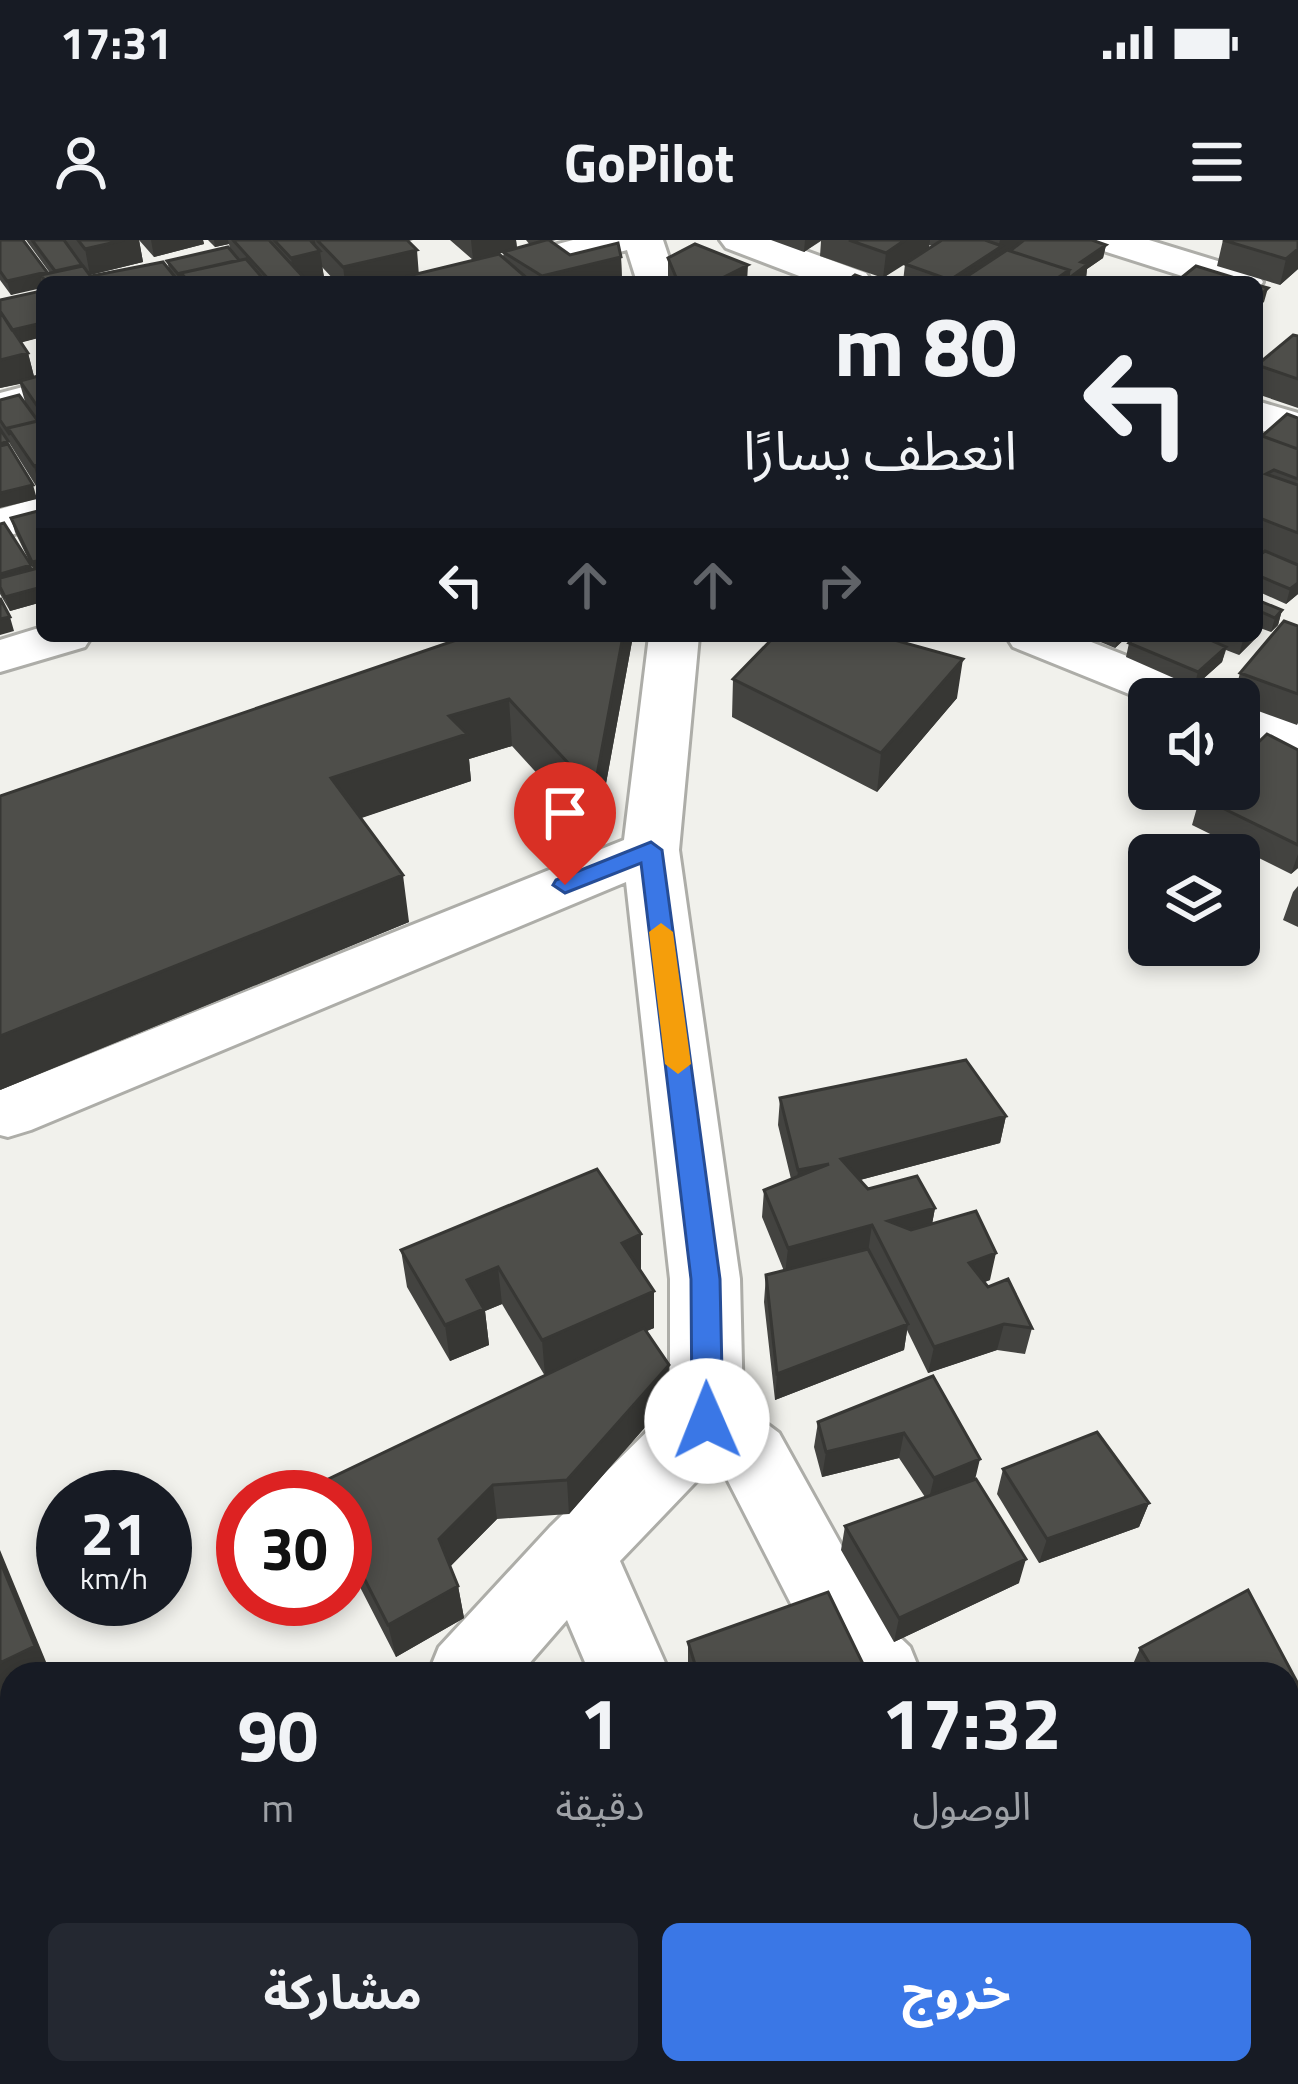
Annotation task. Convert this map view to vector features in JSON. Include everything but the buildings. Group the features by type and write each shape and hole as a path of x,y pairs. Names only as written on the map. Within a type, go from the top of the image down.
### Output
{"street":[{"path":"484,276 618,240"},
{"path":"643,240 655,276"},
{"path":"740,240 835,276"},
{"path":"1108,240 1227,276"},
{"path":"0,406 36,397"},
{"path":"0,524 36,514"},
{"path":"0,657 48,642"},
{"path":"479,1662 577,1552 707,1421 705,1279 651,850 673,642"},
{"path":"1046,642 1137,678"},
{"path":"1260,727 1298,742"},
{"path":"8,1113 651,850"},
{"path":"707,1421 753,1456 856,1648 869,1662"},
{"path":"577,1552 625,1662"}],"slow traffic":[{"path":"661,932 678,1064"}],"route":[{"path":"565,885 651,850 705,1279 707,1421"}]}
